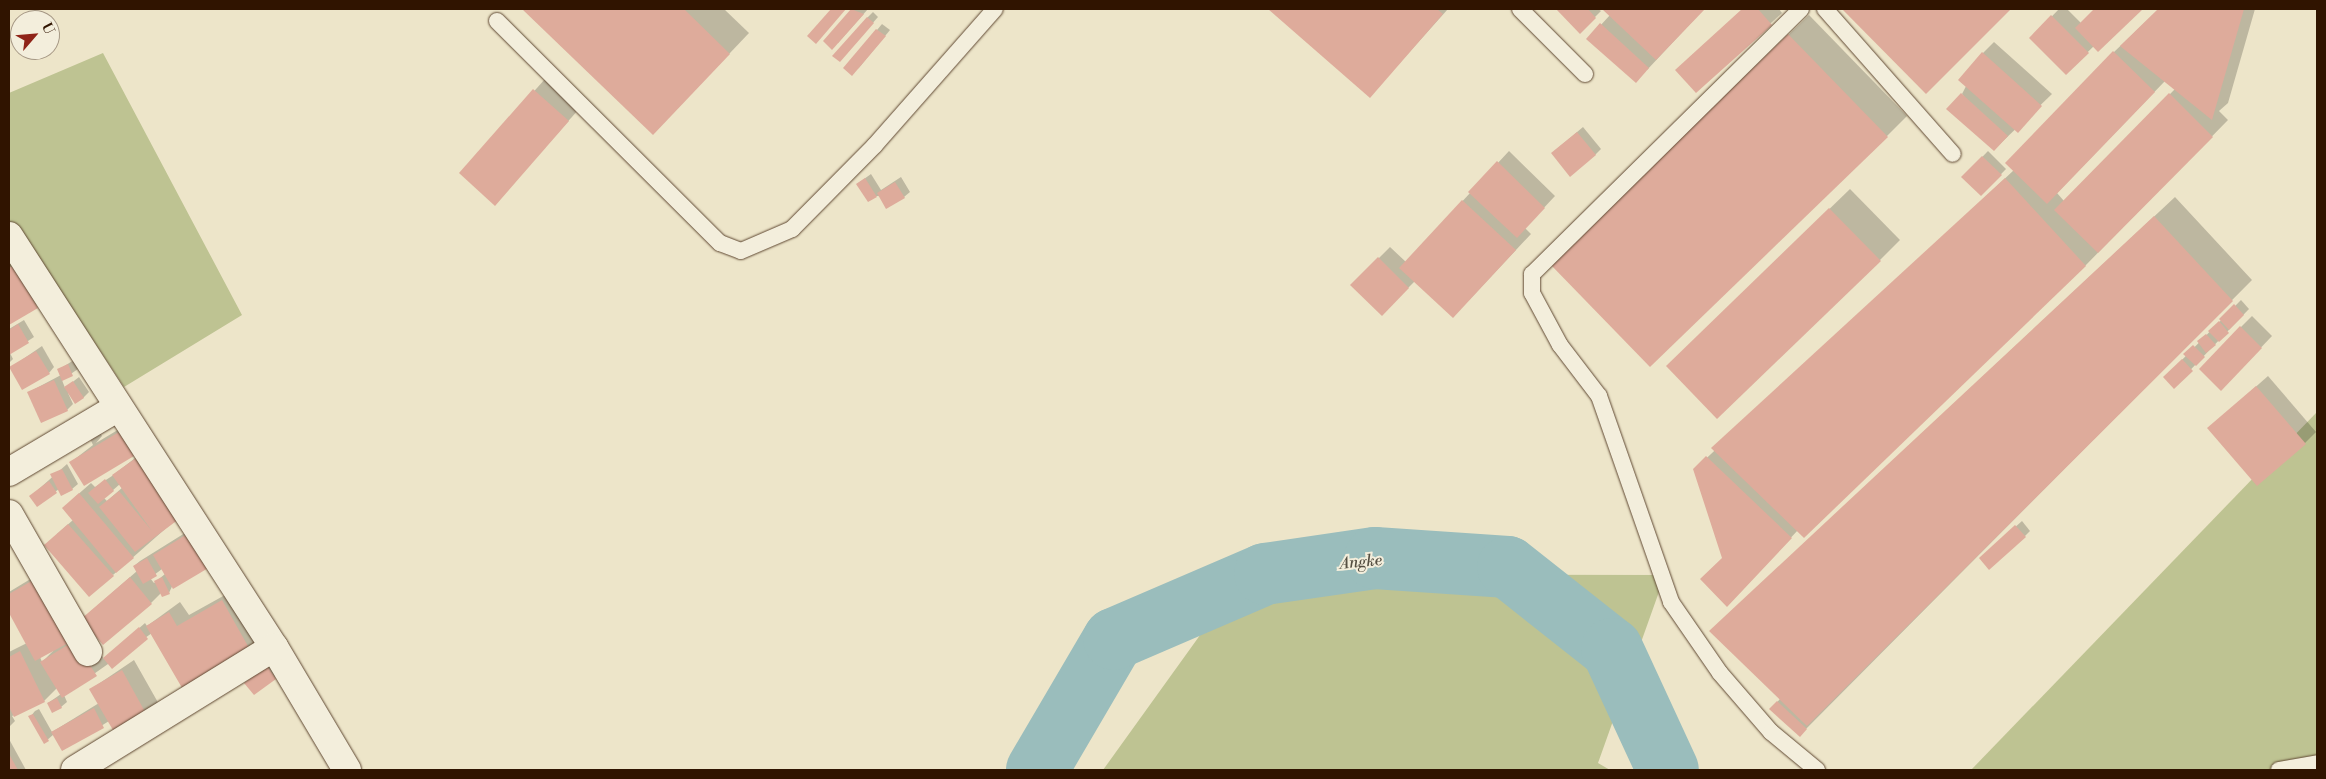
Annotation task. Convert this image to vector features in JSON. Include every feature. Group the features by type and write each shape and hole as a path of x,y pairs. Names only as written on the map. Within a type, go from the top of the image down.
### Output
{"street":[{"path":"9,236 117,408 274,647 347,770"},
{"path":"9,472 117,408"},
{"path":"9,514 88,652"},
{"path":"75,770 274,647"}],"lane":[{"path":"497,21 720,243 741,251 792,229 875,145 995,9"},
{"path":"1520,9 1585,74"},
{"path":"1801,9 1532,274 1532,293 1560,345 1598,396 1671,602 1720,673 1771,732 1817,770"},
{"path":"1824,9 1953,154"},
{"path":"2279,770 2317,763"}],"green space":[{"path":"103,53 242,315 124,387 55,283 9,295 9,93"},
{"path":"2317,412 2317,770 1971,770"},
{"path":"1244,574 1665,575 1598,763 1610,770 1103,770"}],"building":[{"path":"522,9 684,9 730,54 653,135"},
{"path":"831,9 846,9 816,44 807,36"},
{"path":"851,9 864,14 832,50 823,41"},
{"path":"1268,9 1437,9 1443,14 1370,98"},
{"path":"1556,9 1588,9 1596,18 1580,34"},
{"path":"1602,9 1705,9 1656,60"},
{"path":"1742,9 1758,9 1772,25 1696,93 1675,70"},
{"path":"1842,9 2011,9 1926,94"},
{"path":"2094,9 2143,9 2098,52 2075,28"},
{"path":"2158,9 2244,9 2212,120 2120,46"},
{"path":"2051,15 2089,53 2066,75 2029,38"},
{"path":"867,17 874,23 840,62 832,56"},
{"path":"1600,23 1649,68 1636,83 1586,39"},
{"path":"876,29 886,36 852,76 843,68"},
{"path":"1788,34 1888,137 1650,367 1550,264"},
{"path":"2113,51 2155,92 2047,204 2005,163"},
{"path":"1982,52 2042,106 2018,133 1958,80"},
{"path":"533,89 569,121 495,206 459,173"},
{"path":"1961,93 2008,136 1994,151 1946,109"},
{"path":"2169,93 2213,137 2098,253 2054,210"},
{"path":"1577,132 1596,155 1570,177 1551,153"},
{"path":"1982,156 2002,175 1981,196 1961,177"},
{"path":"1497,161 1545,208 1517,238 1468,192"},
{"path":"865,178 877,197 868,202 856,184"},
{"path":"2005,178 2086,266 1804,538 1711,448"},
{"path":"895,182 905,198 886,209 877,193"},
{"path":"1462,200 1516,250 1453,318 1399,268"},
{"path":"1829,208 1881,261 1717,419 1666,366"},
{"path":"2154,216 2233,301 1807,726 1709,631"},
{"path":"1378,257 1409,288 1382,316 1350,285"},
{"path":"13,265 38,308 9,325 9,268"},
{"path":"2234,304 2244,315 2229,330 2219,319"},
{"path":"2219,321 2229,333 2219,342 2208,331"},
{"path":"18,324 29,343 9,355 9,330"},
{"path":"2240,326 2262,348 2221,391 2199,369"},
{"path":"2206,334 2216,345 2206,353 2197,341"},
{"path":"2193,345 2205,357 2196,366 2183,354"},
{"path":"36,351 50,374 22,390 9,367"},
{"path":"2182,359 2193,371 2174,389 2163,377"},
{"path":"68,364 73,376 62,381 57,369"},
{"path":"54,380 68,411 41,423 27,392"},
{"path":"73,381 84,398 75,404 64,387"},
{"path":"2256,386 2306,444 2257,486 2207,428"},
{"path":"119,432 134,456 84,486 69,462"},
{"path":"1706,456 1792,538 1727,607 1700,579 1722,558 1693,469"},
{"path":"136,458 179,519 135,552 99,507 119,491 152,531 112,475"},
{"path":"62,469 73,490 61,496 50,474"},
{"path":"105,479 114,491 98,504 88,493"},
{"path":"49,481 57,493 37,507 29,496"},
{"path":"79,493 134,558 116,573 62,508"},
{"path":"68,524 114,576 89,597 44,545"},
{"path":"2015,525 2026,537 1989,570 1979,558"},
{"path":"189,533 210,567 173,589 153,555"},
{"path":"147,558 157,576 143,584 133,566"},
{"path":"130,577 152,604 103,645 81,619"},
{"path":"162,577 170,594 162,597 154,581"},
{"path":"35,579 70,642 35,661 9,613 9,594"},
{"path":"222,600 253,655 185,693 146,626 169,612 177,626"},
{"path":"139,627 148,639 112,669 103,658"},
{"path":"74,641 97,676 62,698 40,662"},
{"path":"20,651 45,702 14,717 9,707 9,657"},
{"path":"267,666 276,679 254,695 244,683"},
{"path":"122,670 149,719 117,737 89,689"},
{"path":"57,698 62,708 52,713 47,703"},
{"path":"1777,701 1807,729 1800,737 1769,709"},
{"path":"94,708 104,728 62,751 51,732"},
{"path":"33,714 49,741 44,744 28,716"},
{"path":"9,754 18,770 9,770"}],"waterway":[{"name":"Angke","path":"1037,770 1114,639 1265,574 1375,558 1508,567 1612,649 1668,770"}]}
